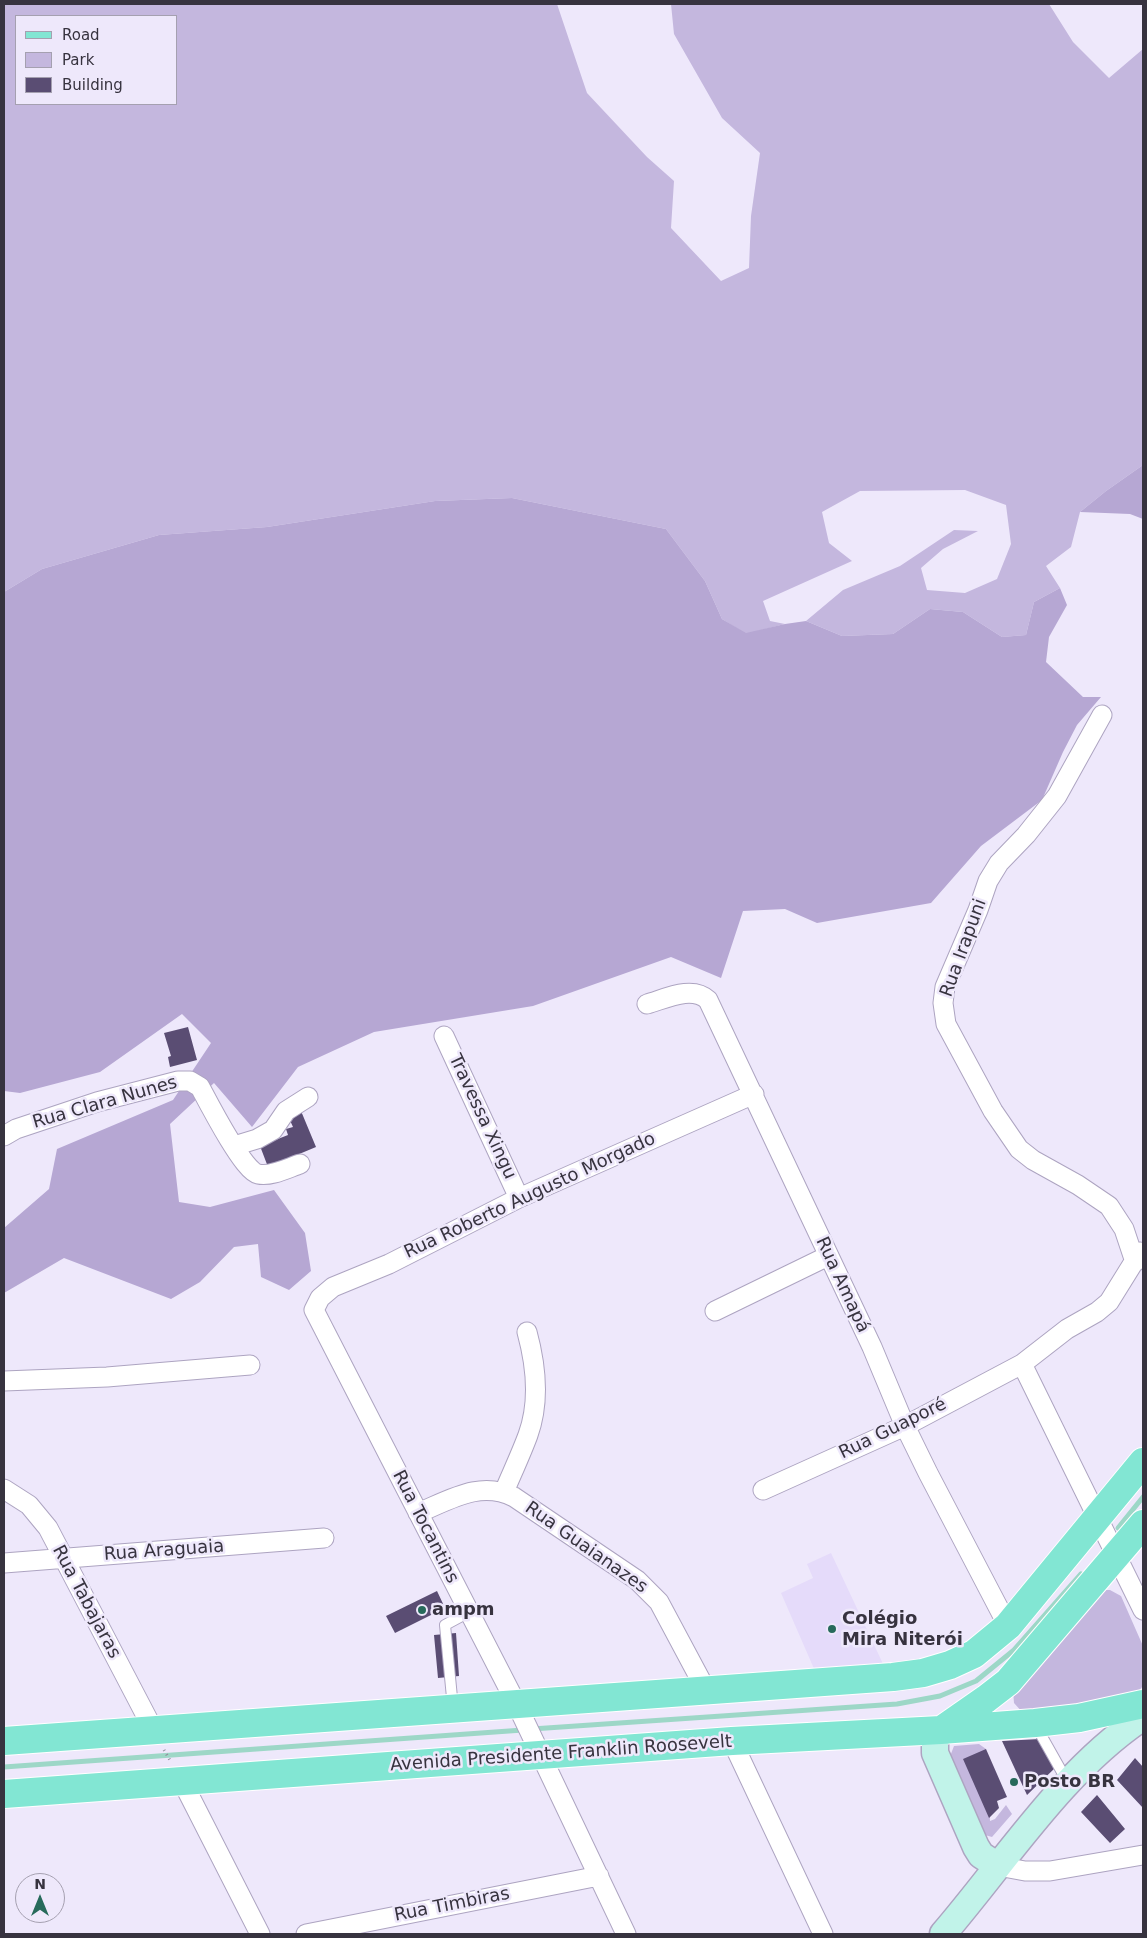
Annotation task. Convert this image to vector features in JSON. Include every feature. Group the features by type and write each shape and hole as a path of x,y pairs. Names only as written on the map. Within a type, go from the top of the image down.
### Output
{"main road":[{"path":"4,1740 159,1740 453,1708 520,1712 706,1690 893,1678 923,1673 950,1665 974,1654 1008,1626 1143,1462"},
{"path":"998,1866 981,1855 976,1847 935,1753 935,1741 941,1730 1008,1682 1143,1524"},
{"path":"1050,1575 1077,1563 1116,1556"},
{"path":"1008,1682 1006,1695 1011,1710 1021,1718 1035,1723"},
{"path":"943,1934 1068,1783 1118,1735 1138,1707"},
{"name":"Avenida Presidente Franklin Roosevelt","path":"4,1794 177,1773 537,1748 732,1741 1035,1723 1079,1718 1138,1707"}],"street":[{"name":"Rua Irapuni","path":"1102,715 1057,796 1026,835 1000,863 988,881 978,910 945,987 943,1003 946,1024 993,1111 1019,1149 1109,1206 1139,1254"},
{"name":"Rua Amapá","path":"647,1004 689,992 703,995 708,1000 872,1346 905,1426 1008,1626"},
{"name":"Travessa Xingu","path":"444,1036 519,1198"},
{"name":"Rua Clara Nunes","path":"4,1136 16,1129 97,1102 178,1081 190,1081 200,1087 234,1146 251,1170 258,1174 271,1173 300,1164"},
{"name":"Rua Roberto Augusto Morgado","path":"314,1310 320,1298 333,1287 389,1264 519,1198 754,1094"},
{"path":"234,1146 257,1139 273,1130 286,1111 308,1097"},
{"name":"Rua Guaporé","path":"763,1490 905,1426 1022,1364 1067,1329 1097,1312 1109,1302 1139,1254"},
{"path":"715,1311 828,1256"},
{"name":"Rua Tocantins","path":"314,1310 520,1712 626,1934"},
{"path":"504,1492 529,1434 534,1405 534,1359 528,1332"},
{"path":"1022,1364 1143,1610"},
{"path":"4,1381 107,1377 250,1365"},
{"name":"Rua Tabajaras","path":"4,1489 29,1505 48,1528 159,1740"},
{"name":"Rua Guaianazes","path":"418,1513 472,1491 484,1489 504,1492 514,1497 637,1580 659,1602 706,1690"},
{"name":"Rua Araguaia","path":"4,1563 324,1538"},
{"path":"732,1741 823,1934"},
{"path":"177,1773 260,1934"},
{"path":"998,1866 1025,1871 1050,1871 1143,1855"},
{"name":"Rua Timbiras","path":"306,1934 598,1876"}],"lane":[{"path":"453,1708 445,1625 469,1612"},
{"path":"1035,1723 1068,1783"}],"path":[{"path":"159,1740 177,1773"}],"shaded area":[{"path":"1143,465 1143,519 1130,514 1080,512 1106,491"},
{"path":"512,498 666,529 705,581 722,619 746,633 806,621 842,636 893,634 930,609 963,612 1002,637 1026,635 1034,602 1060,588 1067,605 1049,637 1046,662 1083,697 1101,697 1077,725 1042,800 981,846 931,903 817,923 785,909 743,911 721,978 671,957 533,1006 374,1032 298,1067 252,1127 214,1083 170,1124 179,1202 210,1207 274,1190 305,1233 311,1271 289,1290 261,1277 258,1244 234,1247 200,1282 171,1299 64,1258 4,1293 4,1228 49,1189 57,1149 173,1100 211,1043 182,1014 100,1072 20,1093 4,1091 4,592 42,569 159,535 267,527 435,501"},
{"name":"Colégio Mira Niterói","path":"831,1553 884,1666 815,1671 781,1593 813,1578 807,1564"}],"green space":[{"path":"4,4 557,4 587,93 647,157 674,181 671,228 721,281 749,268 751,216 760,153 722,118 674,34 671,4 1049,4 1073,42 1109,78 1143,49 1143,465 1080,512 1071,547 1046,566 1060,588 1034,602 1026,635 1002,637 963,612 930,609 893,634 842,636 806,621 843,590 900,566 954,530 978,531 943,549 921,568 927,590 965,593 997,579 1011,544 1006,505 965,490 860,491 822,512 829,543 852,561 763,601 770,621 785,624 746,634 722,619 705,581 666,529 512,498 435,501 267,527 159,535 42,569 4,592"},
{"path":"1104,1590 1110,1590 1121,1596 1143,1646 1143,1686 1136,1694 1101,1706 1023,1713 1014,1703 1013,1690"},
{"path":"979,1744 986,1749 990,1821 995,1819 1006,1805 1012,1814 992,1837 985,1835 980,1830 949,1759 954,1746"}],"building":[{"path":"188,1027 197,1060 170,1067 168,1057 171,1056 164,1033"},
{"path":"301,1111 316,1147 268,1167 260,1146 288,1135 286,1129 293,1127 288,1116"},
{"path":"437,1591 445,1608 395,1633 386,1616"},
{"path":"456,1633 459,1676 438,1678 434,1635"},
{"path":"1040,1739 1055,1768 1027,1795 1002,1741"},
{"path":"986,1749 1007,1797 997,1801 999,1808 989,1818 963,1759"},
{"path":"1135,1758 1143,1767 1143,1808 1117,1780"},
{"path":"1097,1795 1125,1829 1110,1843 1081,1812"}],"waterway":[{"path":"1118,1528 1143,1497"},
{"path":"532,1729 897,1704 940,1696 976,1681 1014,1650 1081,1574"},
{"path":"4,1767 523,1730"}],"place":[{"name":"ampm","path":"422,1610"},
{"name":"Colégio Mira Niterói","path":"832,1629"},
{"name":"Posto BR","path":"1014,1782"}]}
